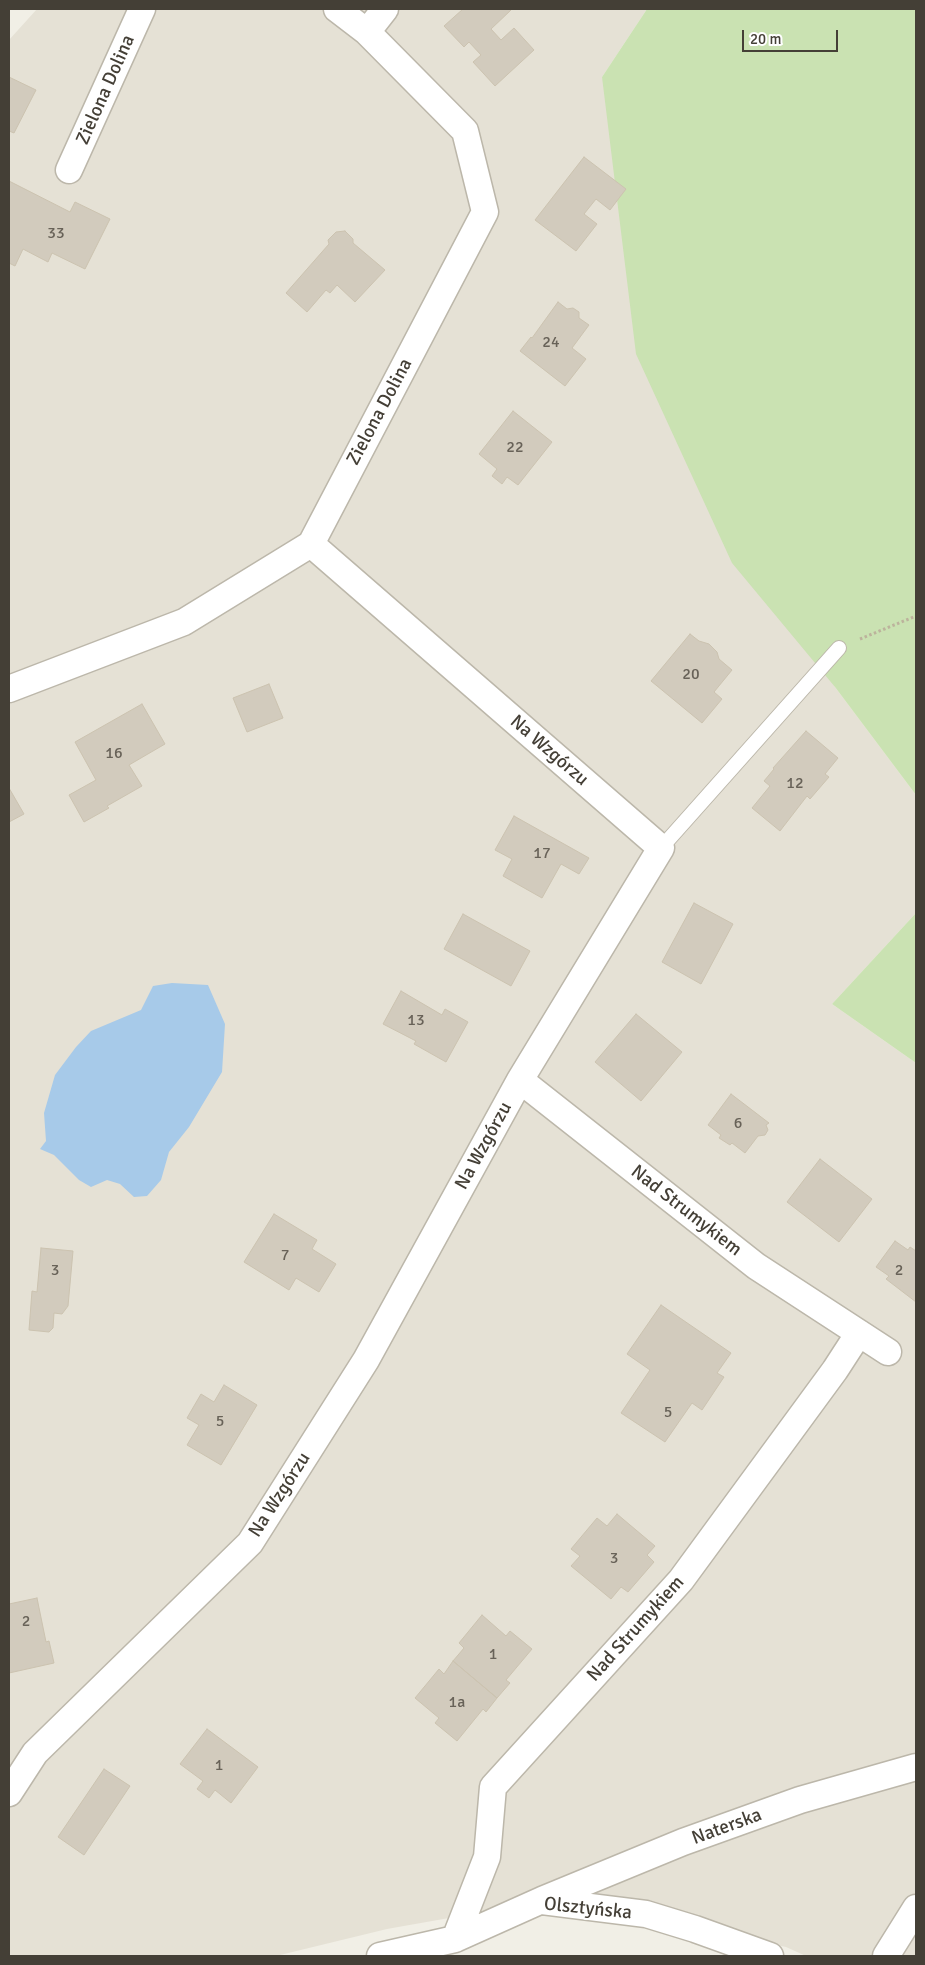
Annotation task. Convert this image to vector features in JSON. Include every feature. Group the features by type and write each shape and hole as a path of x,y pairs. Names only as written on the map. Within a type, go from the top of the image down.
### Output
{"street":[{"name":"Zielona Dolina","path":"69,170 142,9"},
{"name":"Zielona Dolina","path":"311,544 485,212 465,131 367,32 337,9"},
{"path":"367,32 385,9"},
{"path":"9,689 184,622 311,544"},
{"name":"Na Wzgórzu","path":"9,1793 34,1753 250,1543 366,1360 520,1080 661,848 311,544"},
{"name":"Nad Strumykiem","path":"520,1080 756,1266 888,1352"},
{"name":"Nad Strumykiem","path":"455,1939 487,1857 494,1787 681,1580 835,1370 859,1333"},
{"name":"Naterska","path":"542,1900 683,1842 791,1804 916,1767"},
{"name":"Olsztyńska","path":"380,1956 455,1939 542,1900 646,1914 695,1929 770,1956"},
{"path":"886,1956 916,1908"}],"lane":[{"path":"661,848 839,648"}],"path":[{"path":"839,648 916,616"}],"shaded area":[{"path":"37,9 647,9 602,77 835,687 916,795 916,913 832,1004 916,1063 916,1956 806,1956 786,1947 556,1899 387,1929 276,1956 9,1956 9,40"}],"green space":[{"path":"647,9 916,9 916,795 835,687 732,563 636,354 602,77"},
{"path":"916,913 916,1063 832,1004"}],"water":[{"path":"172,983 208,985 225,1024 222,1072 189,1127 169,1152 161,1180 147,1196 134,1197 120,1184 107,1180 91,1187 79,1180 54,1155 40,1149 46,1141 44,1113 55,1075 91,1031 141,1010 153,986"}],"building":[{"path":"463,9 510,9 491,29 501,40 514,28 534,50 495,86 473,62 481,55 469,42 464,47 444,26"},
{"path":"9,77 36,90 14,133 9,131"},
{"path":"584,157 626,189 610,210 596,199 584,214 597,224 576,251 535,220"},
{"path":"9,181 70,212 75,202 110,219 85,269 52,253 48,262 23,249 15,266 9,263"},
{"path":"345,231 353,239 353,243 385,270 355,302 337,285 330,293 326,290 307,312 286,293 329,244 328,240 336,232"},
{"path":"558,302 567,309 573,308 579,312 579,318 589,325 572,348 586,359 565,386 520,351 532,338"},
{"path":"513,411 552,442 518,485 507,477 502,484 492,476 497,469 479,454"},
{"path":"690,634 699,641 709,644 717,652 719,659 732,670 714,692 722,699 702,723 651,681"},
{"path":"269,684 283,718 247,732 233,698"},
{"path":"142,704 165,744 129,765 142,786 84,822 69,795 96,780 75,742"},
{"path":"806,731 838,758 825,774 829,777 810,799 807,796 780,831 752,808 770,786 764,781 773,768"},
{"path":"9,788 24,814 9,822"},
{"path":"514,816 589,858 579,874 561,864 542,898 503,876 512,859 495,850"},
{"path":"694,903 733,924 701,984 662,962"},
{"path":"463,914 530,951 511,986 444,949"},
{"path":"401,991 442,1015 445,1009 468,1022 446,1062 414,1044 416,1041 383,1024"},
{"path":"636,1014 682,1052 641,1101 595,1062"},
{"path":"731,1094 769,1123 766,1125 768,1130 765,1135 758,1136 745,1153 732,1143 730,1145 719,1138 721,1135 708,1125"},
{"path":"820,1159 872,1199 839,1242 787,1202"},
{"path":"274,1214 317,1240 312,1249 336,1264 319,1292 296,1278 289,1290 244,1262"},
{"path":"895,1241 908,1250 910,1247 916,1251 916,1302 886,1279 889,1276 876,1267"},
{"path":"41,1248 73,1251 68,1306 62,1314 54,1313 53,1328 49,1332 29,1330 32,1291 37,1292"},
{"path":"661,1305 731,1353 717,1373 724,1377 702,1410 692,1403 665,1442 621,1413 650,1370 627,1354"},
{"path":"224,1385 257,1405 221,1465 187,1445 199,1425 187,1418 201,1394 214,1402"},
{"path":"617,1514 655,1546 647,1555 654,1562 628,1592 621,1587 611,1599 571,1566 580,1556 571,1549 597,1518 607,1526"},
{"path":"37,1598 46,1642 49,1641 54,1663 9,1673 9,1604"},
{"path":"482,1615 506,1636 510,1631 532,1649 506,1680 510,1683 497,1698 453,1661 464,1648 459,1643"},
{"path":"453,1661 497,1698 486,1712 483,1709 457,1741 435,1723 439,1718 415,1698 439,1669 444,1674"},
{"path":"207,1729 258,1767 231,1803 215,1790 209,1798 197,1789 203,1781 180,1764"},
{"path":"104,1769 130,1786 84,1855 58,1837"}]}
